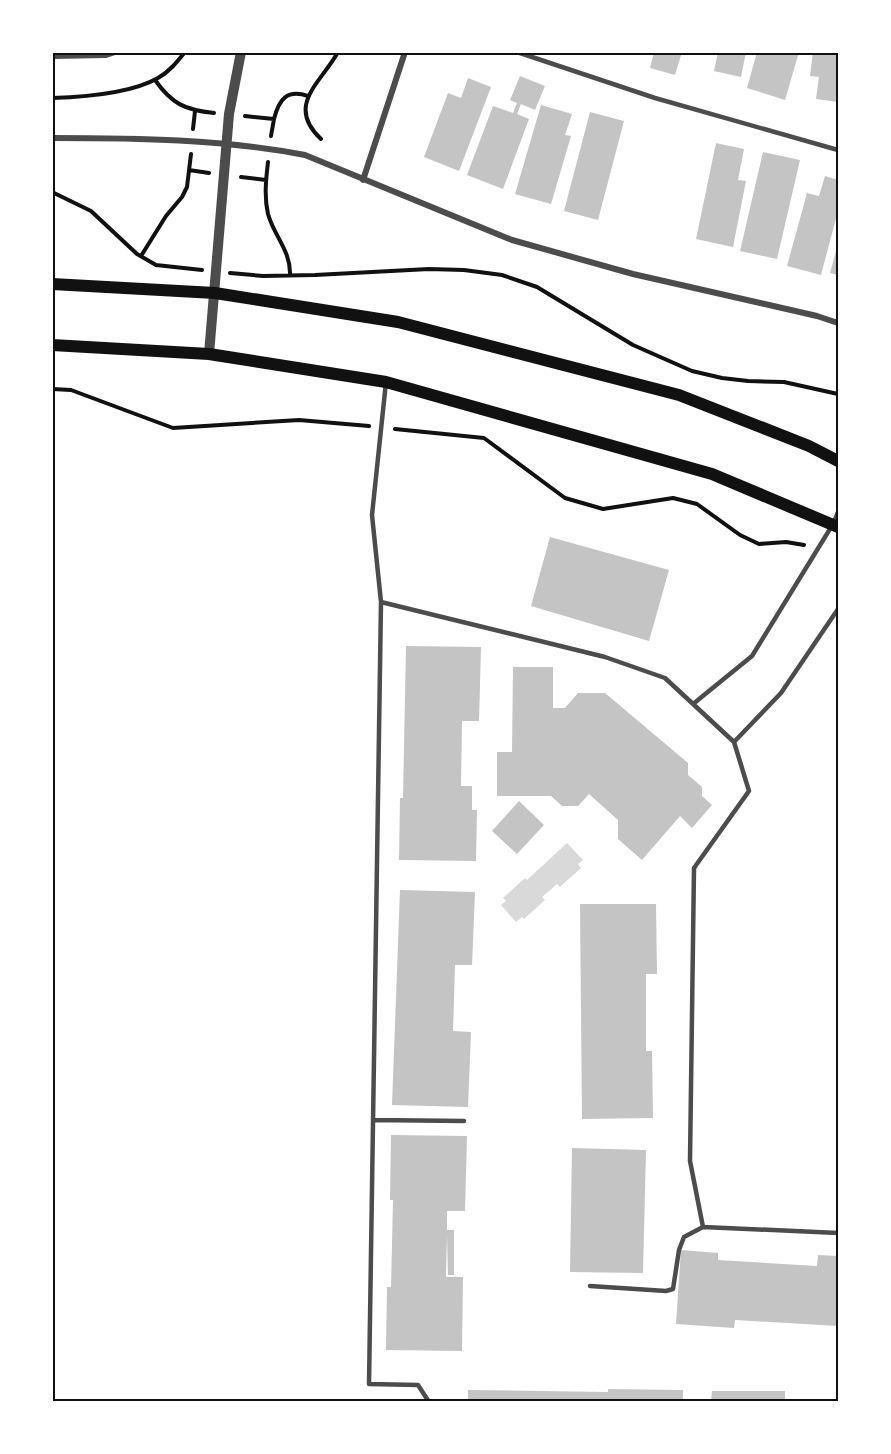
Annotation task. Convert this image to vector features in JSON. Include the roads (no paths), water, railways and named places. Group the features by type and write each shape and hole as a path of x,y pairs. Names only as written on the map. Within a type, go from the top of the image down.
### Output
{"main road":[{"path":"52,284 215,293 398,322 679,395 798,442 838,461"},
{"path":"52,345 209,354 386,382 712,474 836,526"}],"street":[{"path":"52,56 106,55 115,52"},
{"path":"209,354 229,114 242,52"},
{"path":"363,180 405,52"},
{"path":"52,138 192,141 270,148 305,155 512,240 633,274 817,316 838,323"}],"lane":[{"path":"517,52 655,98 838,150"},
{"path":"386,382 372,515 381,602 369,1384 418,1385 429,1401"},
{"path":"693,704 752,656 819,548 836,526 838,512"},
{"path":"381,602 605,657 665,678 734,742 749,791 694,868 690,1161 703,1227"},
{"path":"734,742 781,693 838,609"},
{"path":"374,1120 464,1121"},
{"path":"590,1286 666,1291 673,1289 679,1250 684,1237 703,1227 838,1233"}]}
